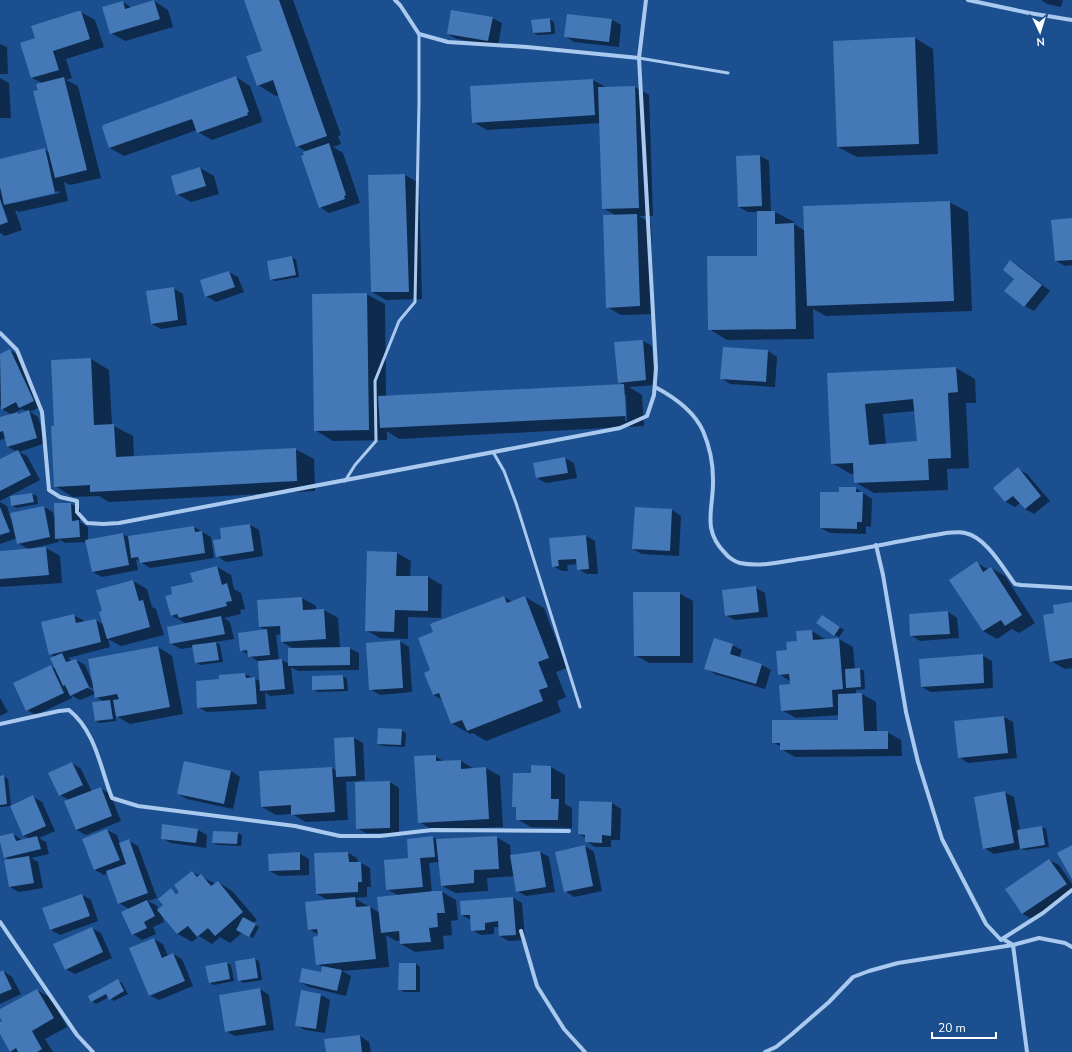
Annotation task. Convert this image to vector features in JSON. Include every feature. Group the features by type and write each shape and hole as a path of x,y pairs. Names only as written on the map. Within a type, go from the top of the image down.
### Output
{"street":[{"path":"395,0 400,5 419,34 448,42 639,58"},
{"path":"0,333 18,350 42,412 48,490 60,497 77,501 77,512 87,523 119,523 345,481 620,428 647,416 654,395 656,368 639,58 646,0"},
{"path":"968,0 1029,13 1072,20"},
{"path":"655,387 673,397 692,414 703,431 711,457 713,479 710,523 712,536 727,556 738,562 760,564 827,555 946,533 964,532 971,534 985,544 1015,584 1072,588"},
{"path":"876,545 906,712 918,762 942,839 986,924 1001,940"},
{"path":"0,724 69,710 78,717 95,746 112,798 138,806 295,826 340,836 380,836 432,830 570,831"},
{"path":"1001,940 1043,913 1072,890"},
{"path":"0,923 77,1034 93,1052"},
{"path":"521,931 537,986 564,1029 585,1052"},
{"path":"1001,940 1003,938 1014,944"},
{"path":"765,1052 776,1047 791,1035 829,1002 854,977 869,971 898,963 1014,944 1039,938 1065,943 1072,947"},
{"path":"1014,944 1027,1052"}],"lane":[{"path":"345,481 355,465 376,441 375,381 399,321 415,302 419,124 419,34"},
{"path":"639,58 728,73"},
{"path":"493,452 504,471 516,503 580,707"}],"building":[{"path":"154,0 160,19 110,34 102,7 123,1 125,9"},
{"path":"244,0 279,0 327,136 296,147 273,80 257,86 246,56 262,51"},
{"path":"451,10 493,17 488,41 447,34"},
{"path":"81,11 90,39 53,51 59,70 31,78 20,43 35,38 31,26"},
{"path":"567,14 612,19 609,42 564,37"},
{"path":"550,18 551,32 533,33 531,20"},
{"path":"915,37 919,144 837,147 833,41"},
{"path":"236,76 249,112 247,113 248,115 197,133 192,119 109,148 102,127 103,125"},
{"path":"64,77 87,170 55,178 33,91 38,90 36,84"},
{"path":"593,79 595,115 472,123 470,86"},
{"path":"635,86 639,208 602,209 598,87"},
{"path":"329,143 346,195 344,196 345,199 319,208 301,156 304,155 303,152"},
{"path":"45,148 55,193 4,205 0,187 0,159"},
{"path":"760,155 762,206 738,207 736,156"},
{"path":"200,167 206,186 176,195 171,176"},
{"path":"405,174 409,292 371,292 368,175"},
{"path":"0,199 8,222 0,225"},
{"path":"950,201 954,301 807,306 803,206"},
{"path":"757,211 775,211 775,224 794,223 796,329 708,330 707,256 757,256"},
{"path":"637,214 640,306 606,308 603,215"},
{"path":"1072,218 1072,260 1055,261 1051,220"},
{"path":"292,256 296,275 270,280 267,261"},
{"path":"1010,260 1042,285 1024,307 1004,291 1014,279 1003,270"},
{"path":"229,271 235,287 205,297 200,280"},
{"path":"174,287 178,320 151,324 146,291"},
{"path":"367,293 369,430 314,431 312,294"},
{"path":"643,340 646,380 618,383 614,342"},
{"path":"723,347 768,350 766,382 720,379"},
{"path":"10,349 34,401 19,408 16,402 1,410 0,354"},
{"path":"91,358 94,425 114,424 116,457 296,448 297,481 90,492 90,485 54,487 51,426 54,426 51,360"},
{"path":"956,367 958,392 948,393 951,458 928,459 929,480 854,483 853,463 831,464 827,373","holes":["913,399 917,441 869,445 865,404"]},
{"path":"624,384 626,416 380,428 378,396"},
{"path":"29,410 37,438 7,447 3,431 0,432 0,417 18,412 18,414"},
{"path":"18,450 31,475 0,491 0,459"},
{"path":"565,457 568,473 536,478 533,463"},
{"path":"1018,467 1041,496 1025,509 1013,496 1005,502 993,488"},
{"path":"839,487 856,487 856,492 863,492 862,522 857,522 857,529 820,528 820,492 839,492"},
{"path":"32,493 34,502 11,506 10,496"},
{"path":"54,503 71,503 72,521 79,520 80,537 55,539"},
{"path":"44,506 50,537 17,544 10,513"},
{"path":"0,507 10,532 0,535"},
{"path":"635,507 672,509 670,551 632,549"},
{"path":"250,524 254,551 216,557 213,540 221,539 220,528"},
{"path":"194,526 195,532 202,531 205,553 140,563 138,557 131,558 128,536"},
{"path":"123,533 129,565 92,572 85,540"},
{"path":"586,535 589,569 577,570 576,559 558,560 559,566 552,567 549,538"},
{"path":"46,547 49,575 0,579 0,551"},
{"path":"367,551 397,552 396,576 428,576 428,611 395,610 394,632 365,631"},
{"path":"977,561 983,572 991,567 1022,615 1005,626 1001,620 983,631 949,580"},
{"path":"217,566 222,585 227,583 232,601 226,602 227,606 179,618 177,614 171,616 165,596 172,594 171,587 193,582 190,573"},
{"path":"133,580 139,601 143,600 150,627 107,639 99,612 102,611 96,590"},
{"path":"756,586 759,612 725,616 722,590"},
{"path":"633,592 680,592 680,656 634,656"},
{"path":"504,596 507,603 525,596 549,658 538,662 548,687 539,690 543,701 467,731 462,720 451,724 439,693 433,695 424,673 430,670 418,638 433,632 430,624"},
{"path":"302,597 303,610 324,609 326,639 281,642 280,626 259,627 257,600"},
{"path":"1072,602 1072,658 1050,662 1043,615 1054,613 1053,605"},
{"path":"948,611 950,634 910,636 909,614"},
{"path":"74,614 76,623 96,619 101,642 49,655 41,622"},
{"path":"822,615 840,627 834,636 816,623"},
{"path":"221,616 225,634 170,644 167,627"},
{"path":"267,629 270,655 248,657 247,650 240,651 238,633"},
{"path":"812,630 813,640 839,638 843,689 832,690 833,707 781,711 779,685 790,684 789,674 778,675 776,651 787,650 786,642 797,641 796,631"},
{"path":"714,638 733,644 730,654 762,664 756,684 704,669"},
{"path":"400,640 403,688 369,690 366,643"},
{"path":"216,642 219,660 195,663 192,645"},
{"path":"158,646 170,707 116,717 113,700 119,699 117,694 95,698 88,659"},
{"path":"350,647 350,665 288,666 288,648"},
{"path":"62,653 66,662 76,659 89,687 70,696 65,685 63,686 50,658"},
{"path":"983,654 984,683 921,687 919,659"},
{"path":"282,659 285,689 260,691 258,661"},
{"path":"51,665 64,693 26,711 13,683"},
{"path":"860,668 861,687 846,688 845,669"},
{"path":"245,673 246,678 255,677 257,704 197,708 196,681 219,679 219,675"},
{"path":"343,675 344,689 312,690 312,676"},
{"path":"862,693 864,731 888,731 888,749 780,750 780,743 772,743 772,720 838,720 838,694"},
{"path":"110,700 113,719 95,721 92,702"},
{"path":"1004,716 1008,753 958,758 954,721"},
{"path":"378,728 402,729 401,745 377,744"},
{"path":"354,737 356,776 336,777 334,738"},
{"path":"436,755 436,761 461,760 461,769 486,767 489,819 418,823 414,756"},
{"path":"184,761 231,771 224,804 177,794"},
{"path":"72,762 83,785 59,796 48,773"},
{"path":"531,765 551,766 551,799 559,799 558,820 516,820 516,807 512,807 513,773 531,773"},
{"path":"332,767 335,812 291,815 291,805 261,807 259,771"},
{"path":"4,775 7,804 0,805 0,776"},
{"path":"390,781 390,828 356,829 355,782"},
{"path":"101,787 112,816 76,830 64,801"},
{"path":"1005,791 1014,843 983,849 974,797"},
{"path":"33,795 46,826 23,836 10,806"},
{"path":"579,801 612,802 611,836 602,835 602,843 585,842 585,835 578,834"},
{"path":"162,824 198,829 196,843 161,839"},
{"path":"1042,826 1045,845 1020,849 1017,830"},
{"path":"107,829 120,860 94,870 82,839"},
{"path":"213,831 238,832 237,844 212,843"},
{"path":"13,833 16,841 37,836 41,849 4,858 0,836"},
{"path":"433,836 435,857 420,858 423,887 386,890 384,860 408,858 407,839"},
{"path":"497,836 499,869 474,870 474,883 441,886 436,839"},
{"path":"129,839 148,893 118,904 106,871 126,864 119,843"},
{"path":"585,845 593,886 564,892 555,852"},
{"path":"1072,845 1072,879 1057,853"},
{"path":"540,851 546,887 516,892 510,855"},
{"path":"300,852 300,870 269,871 268,854"},
{"path":"348,852 349,862 361,862 362,882 358,882 358,892 316,894 314,853"},
{"path":"29,856 34,883 9,887 4,860"},
{"path":"1049,859 1067,884 1022,914 1005,889"},
{"path":"192,871 197,877 201,874 211,886 218,881 243,912 215,936 208,928 197,937 188,926 177,934 157,910 163,905 158,899 171,888 176,894 179,892 174,885"},
{"path":"442,891 445,913 437,913 438,927 429,928 431,942 400,944 399,931 381,933 377,897"},
{"path":"82,894 90,916 50,930 42,908"},
{"path":"355,897 356,907 370,906 376,959 316,965 313,937 318,936 317,929 308,930 305,902"},
{"path":"513,897 516,935 499,936 498,921 485,923 485,930 471,931 470,915 461,915 460,901"},
{"path":"147,900 155,916 144,922 147,928 132,935 121,912"},
{"path":"243,917 256,924 249,937 236,930"},
{"path":"92,927 103,952 65,970 53,944"},
{"path":"154,938 162,958 173,953 185,981 149,996 129,948"},
{"path":"255,958 258,978 238,981 235,961"},
{"path":"227,962 230,979 209,983 205,966"},
{"path":"399,963 416,963 416,990 398,990"},
{"path":"322,966 342,970 337,991 299,982 302,968 321,972"},
{"path":"3,970 12,989 0,994 0,972"},
{"path":"118,979 124,991 109,1000 106,994 91,1002 88,996"},
{"path":"260,988 266,1025 225,1032 219,995"},
{"path":"37,989 54,1018 32,1031 42,1049 37,1052 18,1052 16,1048 10,1052 0,1034 0,1022 2,1021 0,1018 0,1009"},
{"path":"301,990 321,994 316,1029 295,1026"},
{"path":"360,1035 362,1052 326,1052 324,1039"}]}
